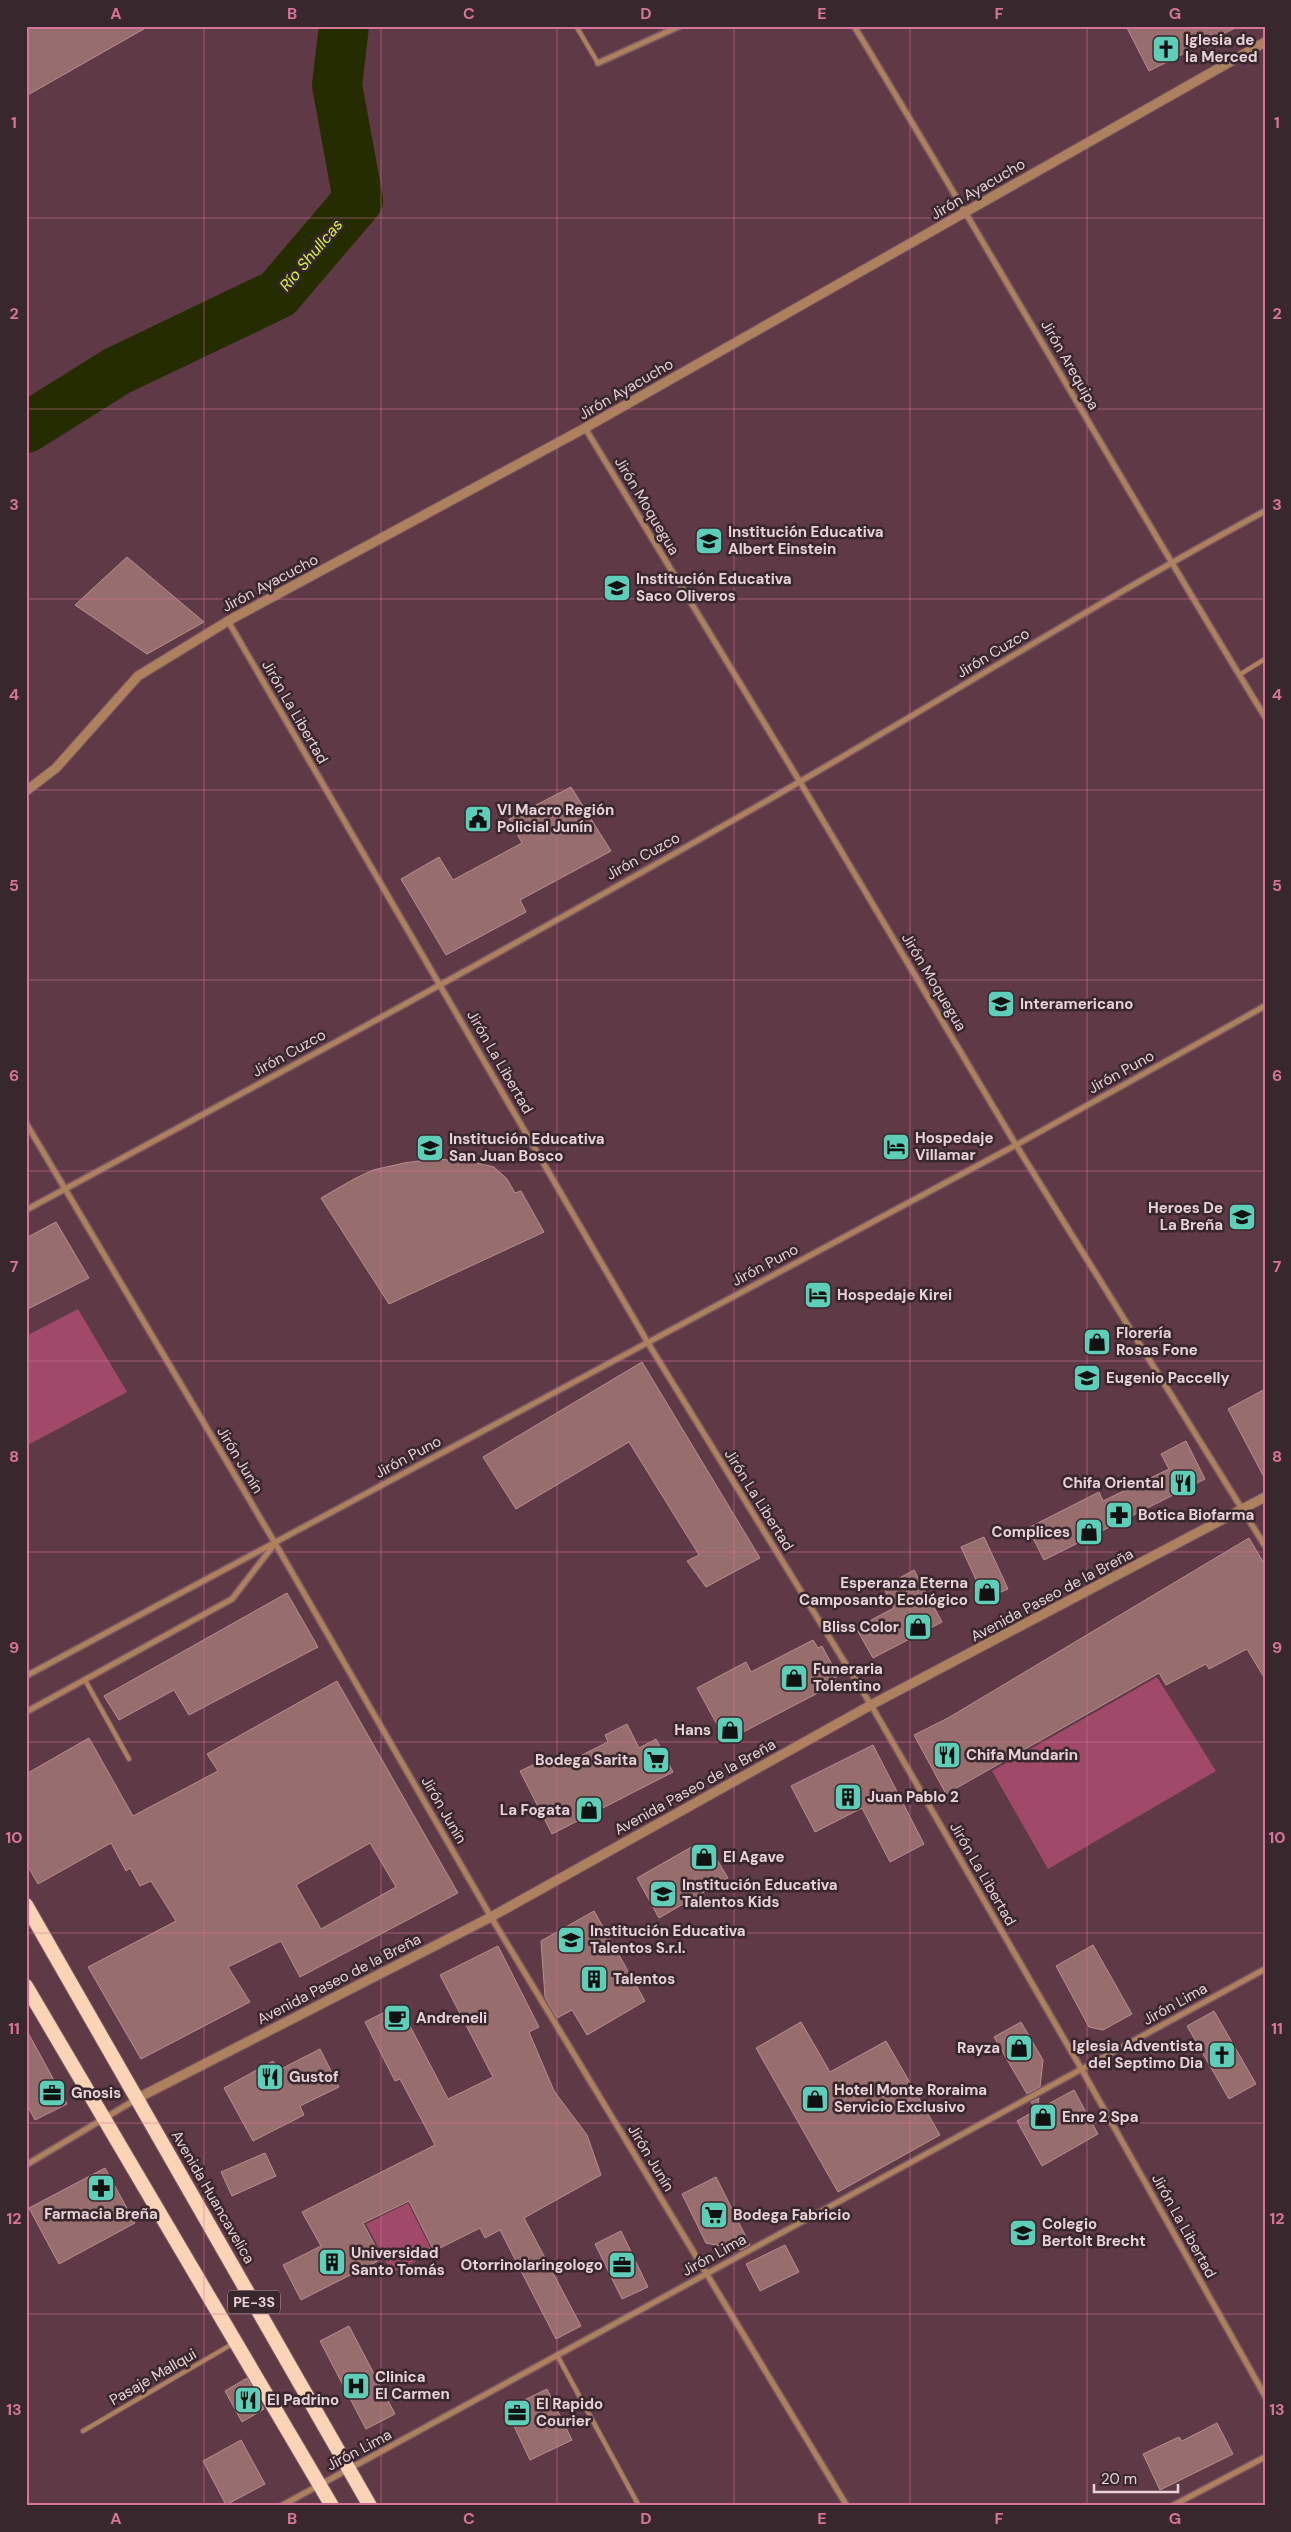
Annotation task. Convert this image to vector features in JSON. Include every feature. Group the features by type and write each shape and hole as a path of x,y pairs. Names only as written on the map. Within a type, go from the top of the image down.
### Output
{"highway":[{"name":"Avenida Huancavelica","path":"26,1904 370,2506"},
{"name":"PE-3S","path":"26,1986 332,2506"}],"street":[{"path":"598,62 680,26"},
{"name":"Jirón Arequipa","path":"854,26 966,211 1170,562 1265,717"},
{"name":"Jirón Ayacucho","path":"26,791 56,768 138,676 228,621 585,428 1265,42"},
{"name":"Jirón Moquegua","path":"585,428 800,782 1016,1145 1265,1546"},
{"name":"Jirón Cuzco","path":"26,1210 441,985 800,782 1170,562 1265,511"},
{"name":"Jirón La Libertad","path":"228,621 648,1342 871,1705 1082,2070 1265,2396"},
{"name":"Jirón Puno","path":"26,1676 1016,1145 1265,1006"},
{"name":"Jirón Junín","path":"26,1123 275,1543 491,1917 847,2506"},
{"name":"Avenida Paseo de la Breña","path":"138,2098 491,1917 871,1705 1265,1497"},
{"name":"Jirón Puno","path":"26,1712 232,1599 275,1543"},
{"name":"Jirón Lima","path":"281,2506 1265,1969"},
{"path":"26,2165 106,2119 138,2098"},
{"path":"1172,2506 1265,2458"}],"lane":[{"path":"576,26 598,62"},
{"path":"1239,675 1265,660"},
{"path":"85,1680 129,1759"},
{"name":"Pasaje Mallqui","path":"83,2431 236,2343"},
{"path":"557,2355 639,2506"}],"shaded area":[{"path":"78,1309 127,1392 26,1446 26,1336"},
{"path":"1157,1677 1216,1771 1048,1869 992,1771"},
{"path":"408,2203 433,2253 392,2273 366,2224"}],"building":[{"path":"26,26 149,26 26,96"},
{"name":"Iglesia de la Merced","path":"1126,26 1239,26 1149,71"},
{"path":"127,557 204,622 147,654 75,605"},
{"path":"571,787 611,851 520,900 526,912 446,955 401,879 439,857 453,880 522,843 509,819"},
{"name":"Institución Educativa San Juan Bosco","path":"434,1159 467,1161 494,1167 507,1179 515,1193 521,1191 544,1232 389,1304 321,1198 373,1170"},
{"path":"56,1222 89,1278 26,1310 26,1238"},
{"path":"642,1362 760,1558 706,1587 687,1561 699,1555 629,1442 516,1509 483,1457"},
{"path":"1265,1389 1265,1479 1228,1409"},
{"path":"1186,1441 1205,1479 1044,1560 1028,1528 1099,1492 1103,1501 1169,1469 1161,1454"},
{"path":"984,1537 1008,1589 985,1599 961,1547"},
{"path":"1249,1538 1265,1565 1265,1679 1247,1649 1209,1669 1206,1664 1166,1685 1159,1673 946,1794 914,1735 948,1718"},
{"path":"914,1570 942,1622 873,1658 856,1628 894,1608 883,1587"},
{"path":"287,1593 318,1647 189,1715 174,1690 119,1720 104,1696"},
{"path":"813,1640 818,1648 822,1646 838,1676 834,1678 837,1683 726,1741 697,1688 746,1662 751,1672"},
{"path":"337,1681 458,1893 300,1977 281,1941 228,1967 250,2002 141,2059 88,1967 176,1921 151,1881 140,1886 130,1868 126,1871 111,1843 38,1884 26,1863 26,1774 89,1738 133,1816 218,1771 207,1754","holes":["370,1843 396,1887 321,1929 296,1885"]},
{"path":"627,1724 639,1748 656,1739 673,1772 552,1834 520,1771 552,1756 558,1767 608,1742 605,1735"},
{"name":"Juan Pablo 2","path":"873,1745 924,1844 890,1862 862,1808 815,1832 791,1786"},
{"path":"695,1845 710,1848 728,1878 659,1918 637,1878"},
{"name":"Talentos","path":"594,1911 645,2001 587,2035 572,2010 557,2018 545,1997 541,1941"},
{"path":"1093,1945 1132,2014 1103,2030 1089,2027 1056,1966"},
{"path":"498,1946 539,2027 529,2032 554,2091 587,2135 601,2175 524,2218 581,2326 556,2339 500,2230 485,2238 480,2228 434,2251 409,2201 363,2223 382,2259 301,2300 283,2265 321,2246 302,2212 435,2145 400,2079 395,2081 365,2022 399,2005 448,2099 493,2077 440,1975"},
{"name":"Iglesia Adventista del Septimo Dia","path":"1214,2011 1256,2084 1229,2099 1187,2026"},
{"name":"Hotel Monte Roraima Servicio Exclusivo","path":"801,2022 830,2072 886,2041 940,2135 838,2192 756,2048"},
{"name":"Rayza","path":"1021,2022 1043,2060 1040,2087 1027,2094 994,2037"},
{"path":"26,2029 67,2104 35,2120 26,2103"},
{"path":"320,2049 339,2087 300,2106 304,2115 253,2141 224,2088 273,2061 279,2070"},
{"path":"1074,2090 1098,2134 1042,2166 1017,2121 1036,2110 1031,2102 1039,2098 1037,2110"},
{"path":"265,2153 276,2176 232,2196 221,2172"},
{"path":"105,2168 135,2223 59,2264 29,2208"},
{"name":"Bodega Fabricio","path":"716,2177 750,2245 741,2250 706,2243 682,2194"},
{"name":"Otorrinolaringologo","path":"621,2231 648,2287 622,2299 595,2244"},
{"path":"785,2245 799,2272 760,2291 746,2264"},
{"path":"349,2326 395,2414 366,2429 320,2341"},
{"path":"247,2378 264,2409 242,2422 225,2391"},
{"path":"547,2389 572,2440 530,2460 506,2409"},
{"path":"1217,2423 1233,2454 1160,2490 1143,2454 1179,2437 1182,2441"},
{"path":"241,2440 265,2484 226,2505 203,2461"}],"waterway":[{"name":"Río Shullcas","path":"26,428 117,371 278,294 358,200 337,85 344,26"}],"place":[{"name":"Iglesia de la Merced","path":"1166,49"},
{"name":"Institución Educativa Albert Einstein","path":"709,541"},
{"name":"Institución Educativa Saco Oliveros","path":"617,588"},
{"name":"VI Macro Región Policial Junín","path":"478,819"},
{"name":"Interamericano","path":"1001,1004"},
{"name":"Hospedaje Villamar","path":"896,1147"},
{"name":"Institución Educativa San Juan Bosco","path":"430,1148"},
{"name":"Heroes De La Breña","path":"1242,1217"},
{"name":"Hospedaje Kirei","path":"818,1295"},
{"name":"Florería Rosas Fone","path":"1097,1342"},
{"name":"Eugenio Paccelly","path":"1087,1378"},
{"name":"Chifa Oriental","path":"1183,1483"},
{"name":"Botica Biofarma","path":"1119,1515"},
{"name":"Complices","path":"1089,1532"},
{"name":"Esperanza Eterna Camposanto Ecológico","path":"987,1592"},
{"name":"Bliss Color","path":"918,1627"},
{"name":"Funeraria Tolentino","path":"794,1678"},
{"name":"Hans","path":"730,1730"},
{"name":"Chifa Mundarin","path":"947,1755"},
{"name":"Bodega Sarita","path":"656,1760"},
{"name":"Juan Pablo 2","path":"848,1797"},
{"name":"La Fogata","path":"589,1810"},
{"name":"El Agave","path":"704,1857"},
{"name":"Institución Educativa Talentos Kids","path":"663,1894"},
{"name":"Institución Educativa Talentos S.r.l.","path":"571,1940"},
{"name":"Talentos","path":"594,1979"},
{"name":"Andreneli","path":"397,2018"},
{"name":"Rayza","path":"1019,2048"},
{"name":"Iglesia Adventista del Septimo Dia","path":"1222,2055"},
{"name":"Gustof","path":"270,2077"},
{"name":"Gnosis","path":"52,2093"},
{"name":"Hotel Monte Roraima Servicio Exclusivo","path":"815,2099"},
{"name":"Enre 2 Spa","path":"1043,2117"},
{"name":"Farmacia Breña","path":"101,2188"},
{"name":"Bodega Fabricio","path":"714,2215"},
{"name":"Colegio Bertolt Brecht","path":"1023,2233"},
{"name":"Universidad Santo Tomás","path":"332,2262"},
{"name":"Otorrinolaringologo","path":"622,2265"},
{"name":"Clinica El Carmen","path":"356,2386"},
{"name":"El Padrino","path":"248,2400"},
{"name":"El Rapido Courier","path":"517,2413"}]}
